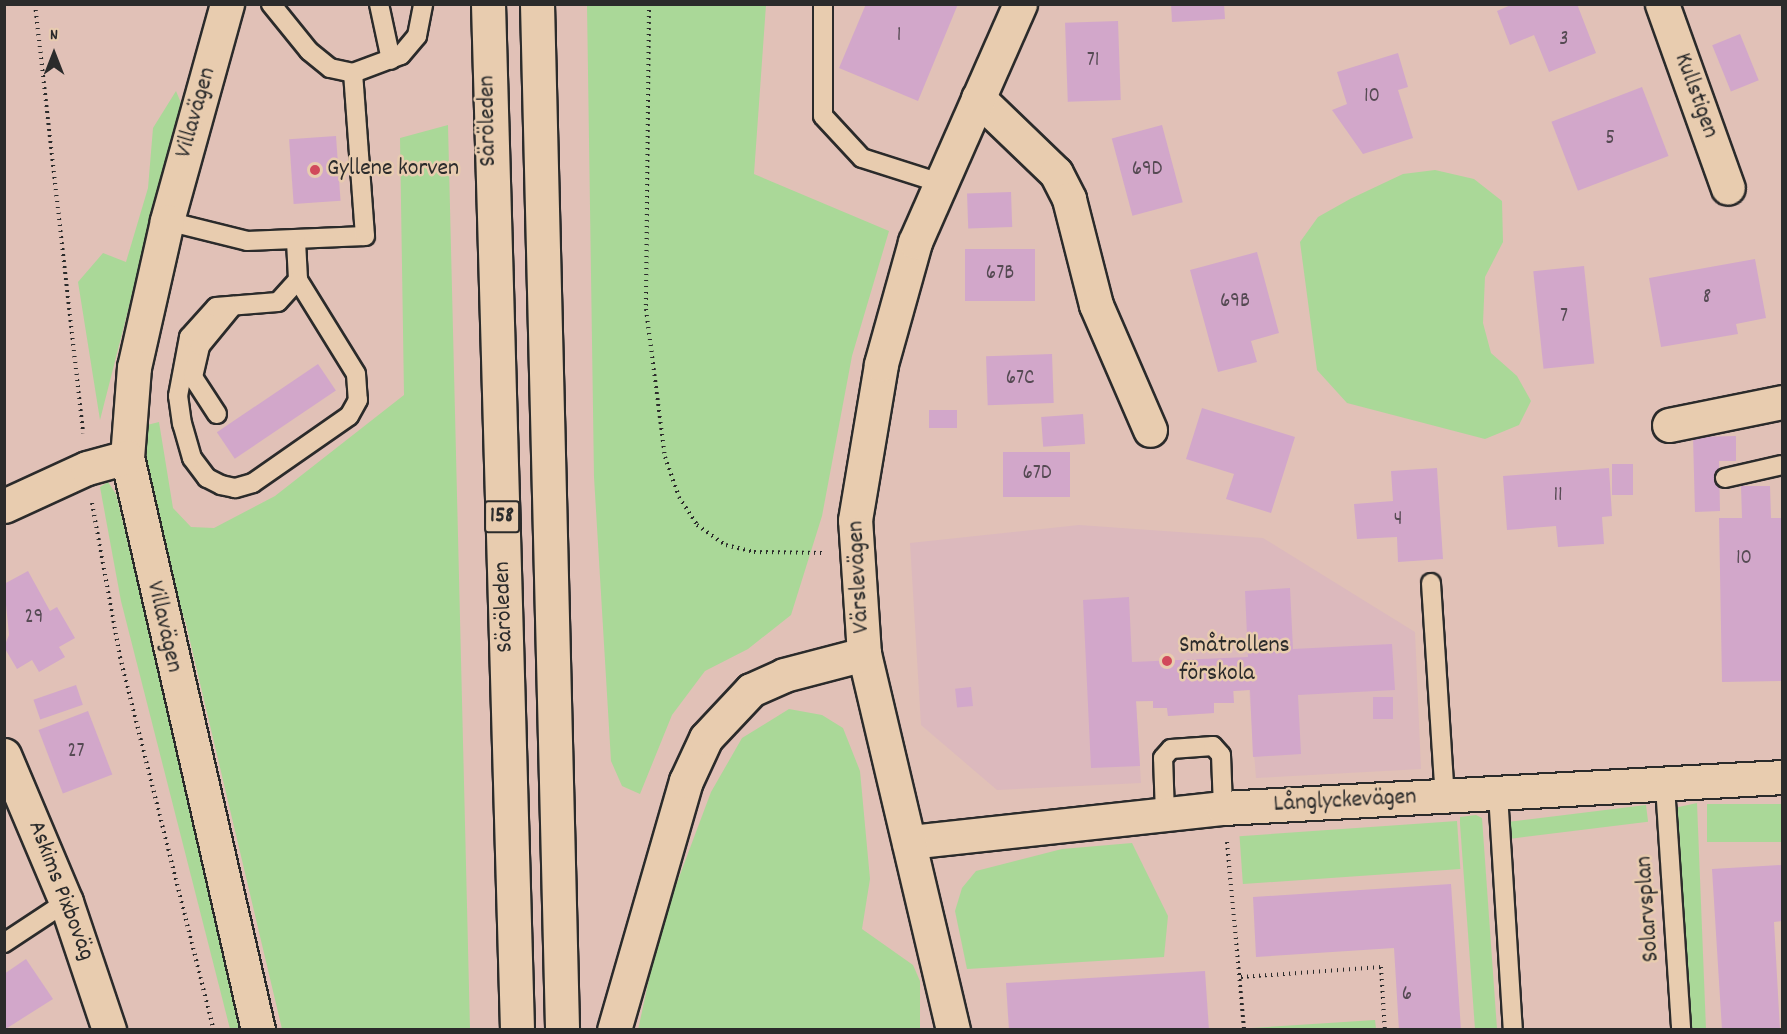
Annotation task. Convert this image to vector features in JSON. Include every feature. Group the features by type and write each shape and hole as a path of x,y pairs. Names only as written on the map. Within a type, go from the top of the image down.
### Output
{"street":[{"name":"Villavägen","path":"227,4 167,221 134,367 127,457 258,1029"},
{"name":"Säröleden","path":"488,4 517,1029"},
{"name":"Säröleden","path":"537,4 562,1029"},
{"name":"Värslevägen","path":"953,1029 864,654 855,553 855,520 881,364 938,182 1020,4"},
{"name":"Kullstigen","path":"1662,4 1728,188"},
{"path":"978,98 1056,173 1069,199 1096,305 1150,430"},
{"path":"1669,425 1782,402"},
{"path":"4,506 87,468 127,457"},
{"path":"614,1029 686,781 706,738 751,690 784,675 864,654"},
{"name":"Askims Pixboväg","path":"4,755 66,902 109,1029"},
{"name":"Långlyckevägen","path":"909,842 1223,808 1665,786 1782,777"}],"lane":[{"path":"271,4 309,51 330,68 353,73 391,60 417,36 423,4"},
{"path":"379,4 391,60"},
{"path":"823,4 824,116 862,158 938,182"},
{"path":"167,221 216,237 296,241 365,236 353,73"},
{"path":"296,241 298,280 357,374 358,400 350,416 253,483 235,488 207,478 192,458 178,396 189,337 202,316 237,303 278,302 298,280"},
{"path":"218,414 193,377 200,346 218,318 237,303"},
{"path":"1725,478 1782,465"},
{"path":"1431,583 1445,797"},
{"path":"1165,814 1163,758 1171,749 1213,746 1221,755 1223,808"},
{"name":"Solarvsplan","path":"1665,786 1681,1029"},
{"path":"1498,794 1513,1029"},
{"path":"4,943 66,902"}],"path":[{"path":"649,4 646,309 658,430 679,497 697,525 726,545 754,552 855,553"},
{"path":"1223,808 1244,1029"},
{"path":"1240,976 1381,968 1385,1029"}],"shaded area":[{"name":"Småtrollens förskola","path":"1079,525 1263,538 1415,632 1421,769 1256,778 1249,690 1234,691 1234,703 1214,703 1214,713 1168,716 1167,708 1153,708 1153,701 1136,702 1141,783 997,790 921,725 910,543"}],"green space":[{"path":"587,5 766,5 754,174 889,231 852,356 822,516 791,615 748,649 705,671 672,715 640,794 622,786 611,761 594,477"},
{"path":"176,91 181,103 100,420 78,282 103,253 126,262 148,188 153,128"},
{"path":"448,125 470,1029 282,1029 186,624 156,530 145,478 147,425 159,422 173,508 191,527 214,528 275,496 404,395 400,138"},
{"path":"1435,170 1474,179 1502,201 1503,242 1485,277 1483,323 1491,353 1517,376 1531,401 1519,425 1485,439 1347,403 1317,370 1300,242 1318,217 1350,199 1403,174"},
{"path":"108,482 116,494 245,1029 230,1029 121,601 100,487"},
{"path":"789,709 822,715 843,728 860,771 870,879 862,929 913,965 920,981 920,1029 638,1030 660,928 711,792 742,738"},
{"path":"1697,803 1706,1029 1686,1029 1674,808"},
{"path":"1707,804 1782,804 1782,842 1707,842"},
{"path":"1646,805 1648,822 1511,839 1509,822"},
{"path":"1476,815 1482,818 1497,1029 1475,1029 1460,817"},
{"path":"1457,821 1460,869 1243,884 1240,836"},
{"path":"1132,843 1168,916 1164,957 967,969 955,911 962,888 976,871 1062,849"},
{"path":"1375,1020 1376,1029 1252,1029 1252,1028"}],"building":[{"path":"866,4 958,4 918,101 839,68"},
{"path":"1171,4 1224,4 1225,19 1172,22"},
{"path":"1513,4 1577,4 1596,53 1549,72 1534,35 1510,45 1497,11"},
{"path":"1118,21 1121,100 1068,102 1065,23"},
{"path":"1740,34 1759,80 1731,92 1712,45"},
{"path":"1398,53 1408,87 1398,90 1413,138 1363,154 1332,110 1347,104 1337,72"},
{"path":"1642,87 1669,156 1578,191 1551,122"},
{"path":"1162,125 1183,202 1132,216 1112,138"},
{"name":"Gyllene korven","path":"336,136 341,201 294,204 289,139"},
{"path":"1011,192 1012,227 968,229 967,194"},
{"path":"965,249 1035,249 1035,301 965,301"},
{"path":"1257,252 1279,333 1251,341 1257,362 1218,372 1190,270"},
{"path":"1755,259 1766,318 1736,324 1738,334 1661,347 1649,278"},
{"path":"1584,266 1594,363 1544,369 1533,271"},
{"path":"1052,354 1054,403 988,405 986,356"},
{"path":"318,364 336,391 235,459 217,432"},
{"path":"1202,408 1295,437 1271,513 1226,499 1234,474 1186,459"},
{"path":"929,410 957,410 957,428 929,428"},
{"path":"1083,414 1085,444 1043,447 1041,417"},
{"path":"1736,436 1736,461 1719,461 1720,511 1695,512 1693,437"},
{"path":"1003,452 1070,452 1070,497 1003,497"},
{"path":"1612,464 1633,464 1633,495 1612,495"},
{"path":"1437,468 1443,559 1398,562 1397,537 1357,539 1354,504 1393,501 1391,471"},
{"path":"1609,468 1612,516 1602,517 1604,544 1558,547 1556,526 1507,530 1503,476"},
{"path":"1741,486 1770,486 1771,518 1782,518 1782,681 1722,682 1719,518 1742,518"},
{"path":"28,571 50,611 57,607 75,638 59,647 65,657 39,672 32,660 17,669 4,647 9,635 4,584"},
{"path":"1290,588 1293,649 1392,644 1395,690 1298,695 1301,754 1253,757 1250,690 1233,691 1234,703 1214,703 1214,713 1168,716 1167,708 1153,708 1153,701 1136,701 1140,766 1091,768 1083,600 1129,597 1132,662 1248,657 1245,591"},
{"path":"76,685 83,705 40,720 33,700"},
{"path":"971,687 973,706 957,708 955,689"},
{"path":"1373,697 1393,697 1393,719 1373,719"},
{"path":"88,711 112,774 63,793 39,730"},
{"path":"1782,865 1782,921 1774,922 1780,1030 1722,1030 1712,869"},
{"path":"1451,884 1461,1030 1399,1030 1394,948 1256,957 1253,897"},
{"path":"26,959 53,999 4,1030 4,974"},
{"path":"1205,971 1209,1030 1009,1030 1006,983"}],"place":[{"name":"Gyllene korven","path":"315,170"},
{"name":"Småtrollens förskola","path":"1167,661"}]}
